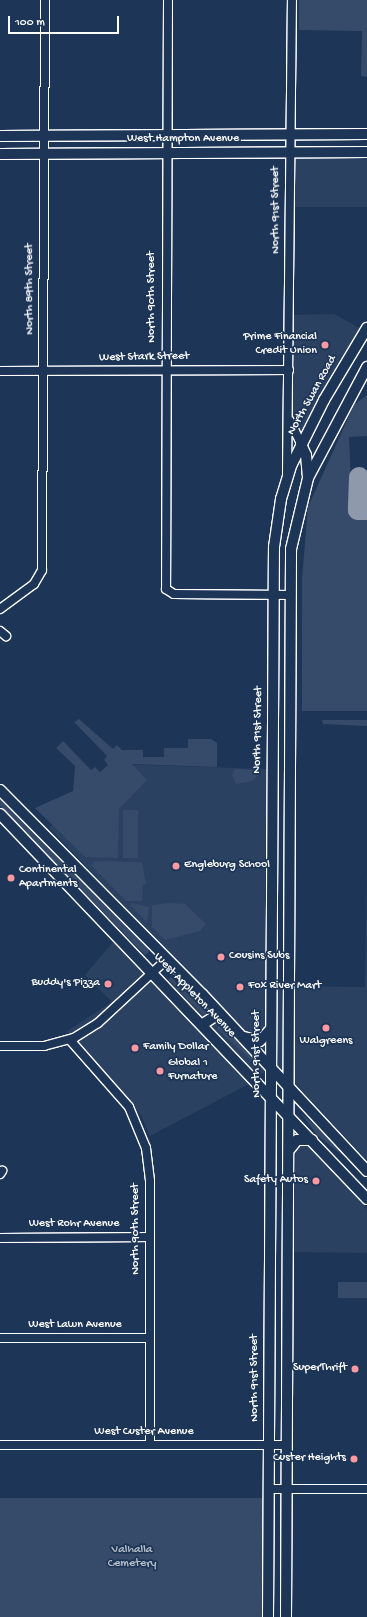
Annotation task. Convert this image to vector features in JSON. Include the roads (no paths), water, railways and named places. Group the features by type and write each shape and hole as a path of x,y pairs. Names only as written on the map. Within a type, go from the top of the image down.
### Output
{"main road":[{"name":"West Hampton Avenue","path":"0,136 367,134"},
{"name":"West Hampton Avenue","path":"0,154 367,152"},
{"name":"North Swan Road","path":"287,480 301,444 367,328"},
{"path":"286,1617 290,1149 291,549 308,478 367,367"},
{"path":"301,444 306,455 308,478"},
{"name":"North 91st Street","path":"268,1617 271,1094 270,1030 274,547 287,480"},
{"name":"West Appleton Avenue","path":"0,790 241,1034 367,1171"},
{"name":"West Appleton Avenue","path":"0,814 271,1094 367,1199"},
{"path":"204,1024 220,1013"},
{"path":"241,1034 260,1041 270,1030"},
{"path":"290,1149 297,1140 312,1140"}],"street":[{"name":"North 89th Street","path":"0,608 41,577 45,0"},
{"name":"North 90th Street","path":"168,0 166,134 165,585 170,593 274,595"},
{"name":"North 91st Street","path":"287,480 289,420 292,0"},
{"name":"West Stark Street","path":"0,371 165,369 289,370"},
{"name":"North 91st Street","path":"289,420 301,444"},
{"path":"274,595 290,595"},
{"path":"0,1046 44,1046 70,1040 98,1023 167,960"},
{"name":"North 90th Street","path":"70,1040 136,1117 148,1166 150,1445"},
{"name":"West Rohr Avenue","path":"0,1238 148,1237"},
{"name":"West Lawn Avenue","path":"0,1338 149,1338"},
{"name":"West Custer Avenue","path":"0,1445 287,1445"},
{"path":"269,1489 367,1489"}],"place":[{"name":"Prime Financial Credit Union","path":"325,345"},
{"name":"Engleburg School","path":"176,866"},
{"name":"Continental Apartments","path":"11,878"},
{"name":"Cousins Subs","path":"221,957"},
{"name":"Buddy's Pizza","path":"108,984"},
{"name":"Fox River Mart","path":"240,987"},
{"name":"Walgreens","path":"326,1028"},
{"name":"Family Dollar","path":"135,1048"},
{"name":"Global 1 Furnature","path":"160,1071"},
{"name":"Safety Autos","path":"316,1181"},
{"name":"SuperThrift","path":"355,1369"},
{"name":"Custer Heights","path":"354,1459"}],"park label":[{"name":"Valhalla Cemetery","path":"132,1558"}]}
